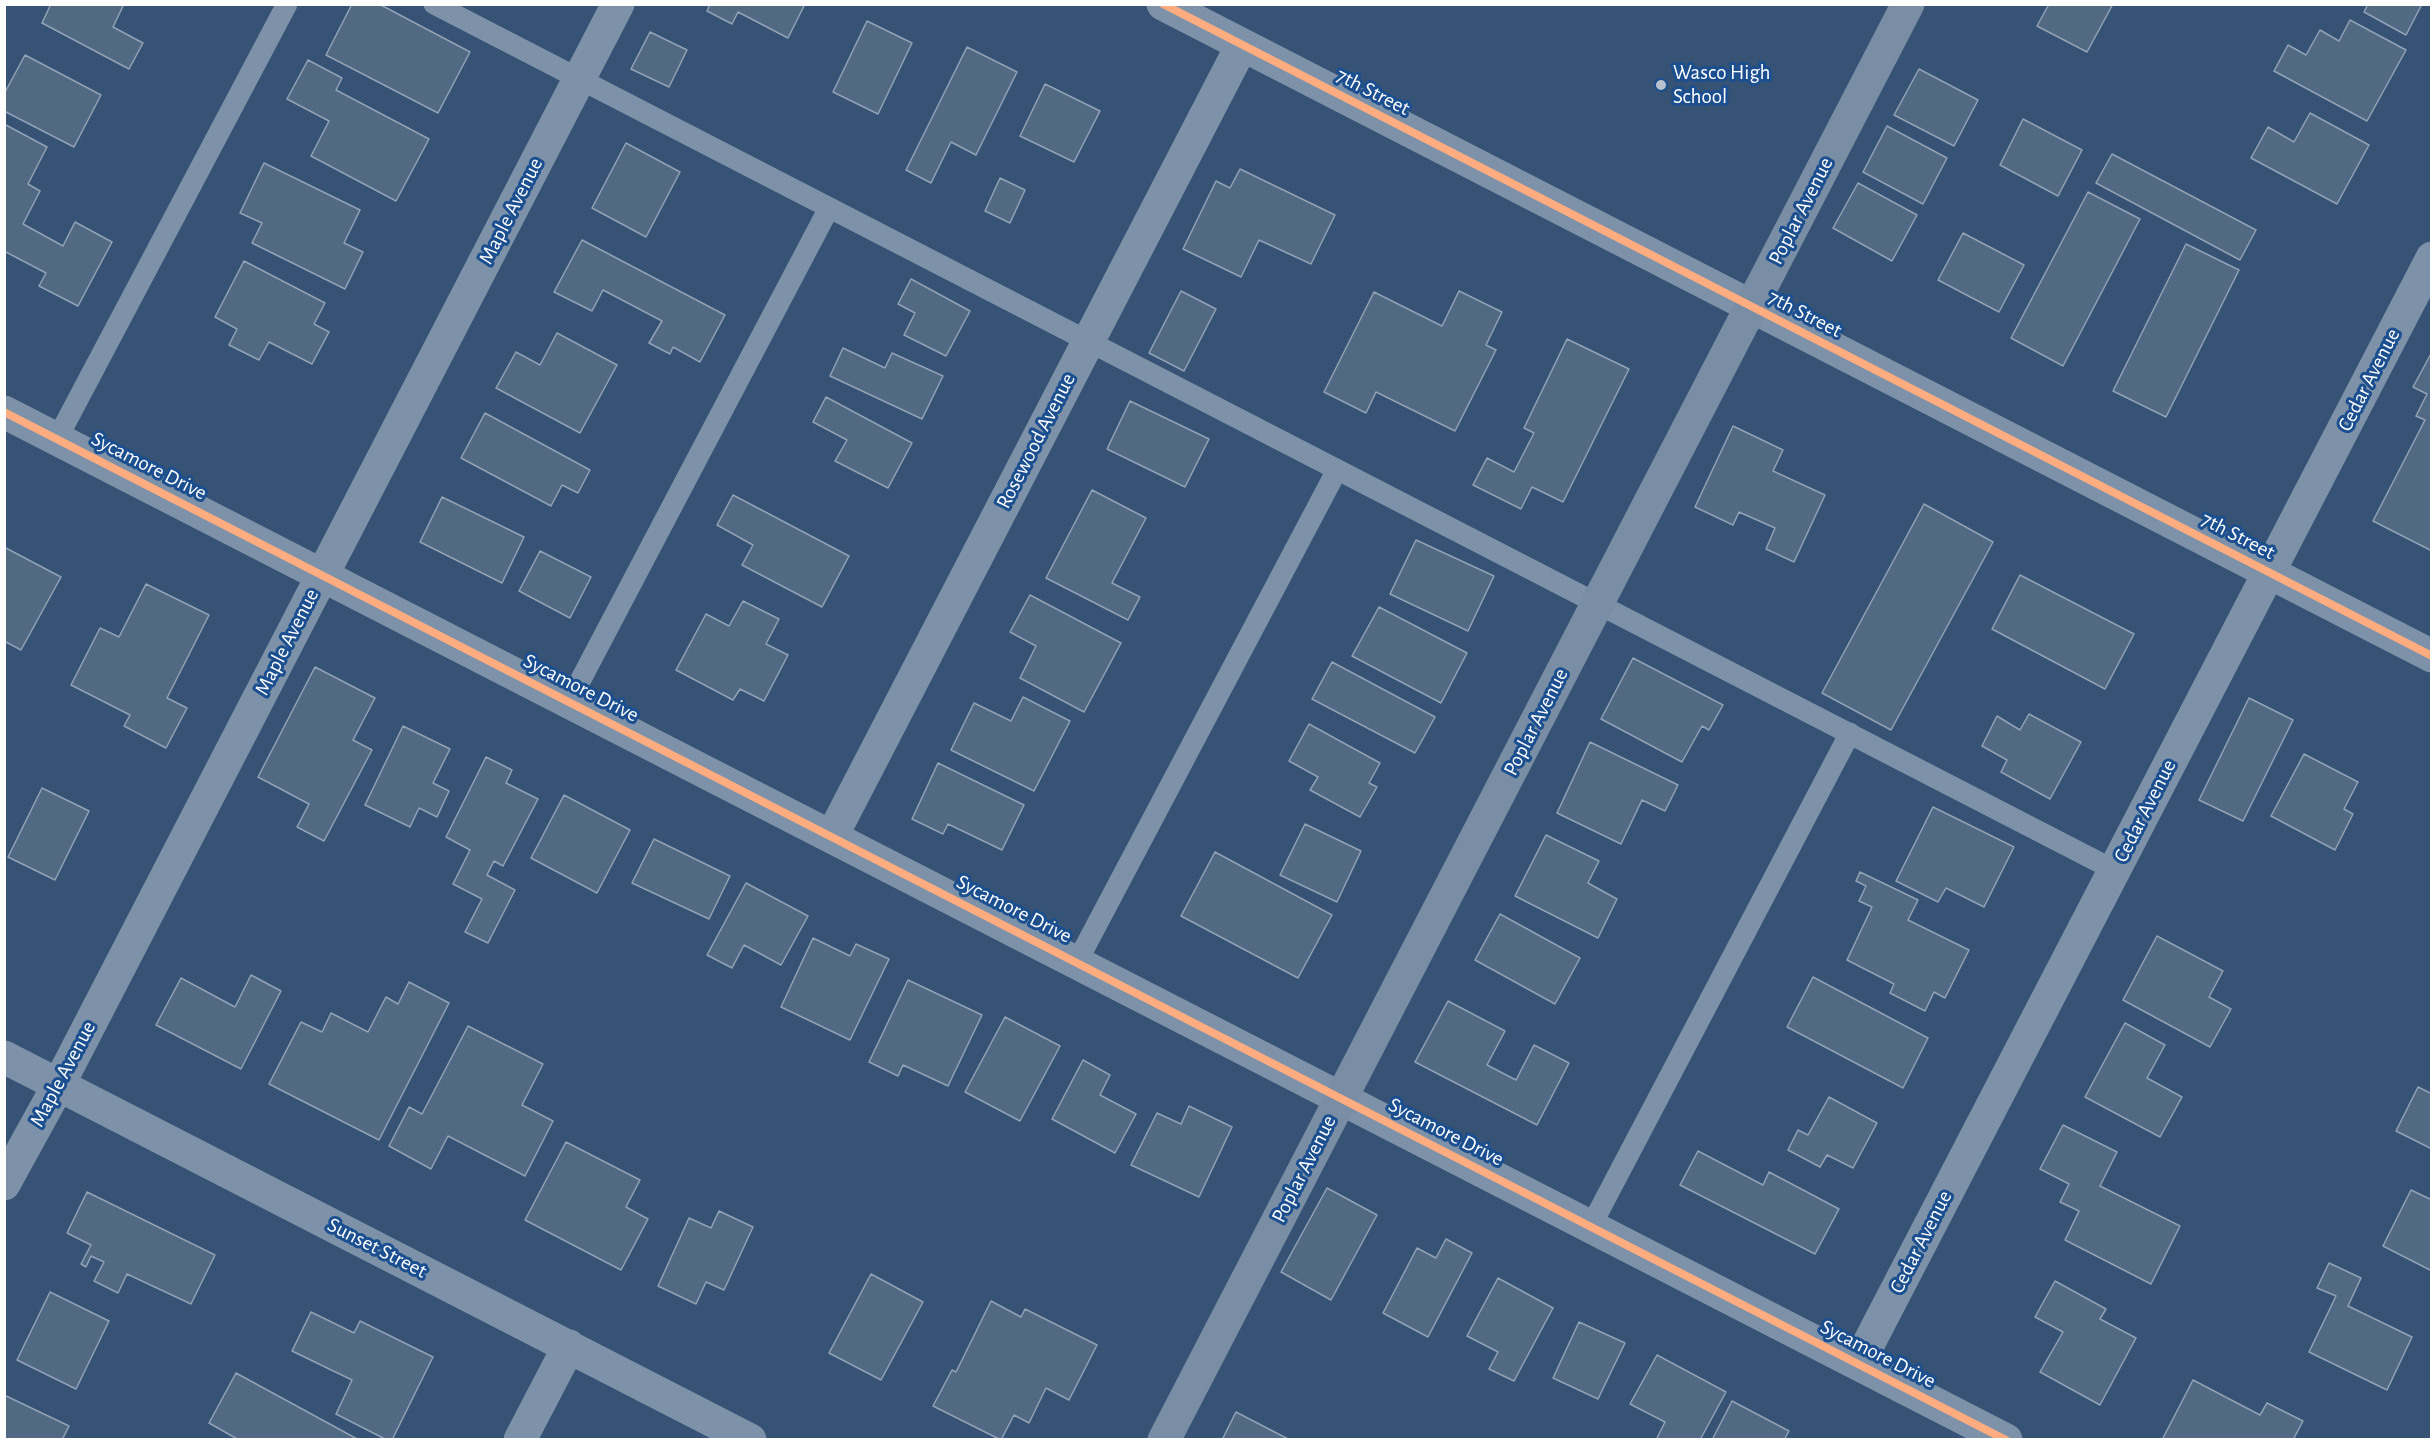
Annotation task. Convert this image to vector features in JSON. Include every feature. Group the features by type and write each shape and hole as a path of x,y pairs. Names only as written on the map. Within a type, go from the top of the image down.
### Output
{"main road":[{"name":"Poplar Avenue","path":"1164,1440 1908,4"}],"street":[{"name":"Maple Avenue","path":"4,1184 618,4"},
{"name":"7th Street","path":"1163,4 2432,656"},
{"name":"Rosewood Avenue","path":"831,836 1242,45"},
{"name":"Cedar Avenue","path":"1858,1364 2432,258"},
{"name":"Sycamore Drive","path":"4,412 2006,1440"},
{"name":"Sunset Street","path":"4,1057 750,1440"},
{"path":"520,1440 569,1347"}],"lane":[{"path":"57,439 287,4"},
{"path":"434,4 2114,870"},
{"path":"569,702 829,208"},
{"path":"1077,962 1336,470"},
{"path":"1591,1226 1850,733"}],"building":[{"path":"51,4 124,4 113,27 143,43 129,69 42,23"},
{"path":"352,4 379,4 470,52 438,113 326,55"},
{"path":"710,4 805,4 788,38 738,12 732,24 707,11"},
{"path":"2049,4 2113,4 2087,52 2037,26"},
{"path":"2368,4 2422,4 2406,35 2364,12"},
{"path":"2350,20 2406,50 2367,121 2274,71 2288,45 2306,55 2320,30 2339,41"},
{"path":"867,21 912,43 878,114 833,92"},
{"path":"650,32 687,50 669,87 631,69"},
{"path":"967,47 1017,72 976,155 951,142 931,183 906,170"},
{"path":"25,55 101,95 74,147 4,111 4,94"},
{"path":"308,60 342,78 336,90 429,139 396,201 311,156 329,121 287,99"},
{"path":"1919,69 1978,100 1954,146 1894,115"},
{"path":"1045,84 1100,111 1074,162 1020,136"},
{"path":"2310,113 2369,145 2337,204 2251,158 2268,127 2294,142"},
{"path":"2023,119 2082,150 2058,196 2000,165"},
{"path":"4,124 47,147 28,184 40,191 23,224 63,246 75,222 112,242 78,306 39,286 46,273 4,251"},
{"path":"1887,126 1947,158 1923,204 1863,172"},
{"path":"626,143 680,172 646,237 592,208"},
{"path":"2112,154 2256,230 2240,260 2096,183"},
{"path":"264,163 360,210 344,243 363,252 345,289 252,243 262,223 240,213"},
{"path":"1240,169 1335,215 1311,264 1259,240 1241,277 1183,249 1216,181 1230,188"},
{"path":"1000,178 1025,190 1010,223 985,211"},
{"path":"1858,183 1917,215 1892,261 1833,228"},
{"path":"2088,192 2140,219 2063,366 2011,338"},
{"path":"1963,233 2024,265 1999,312 1938,280"},
{"path":"582,240 725,315 700,362 673,347 670,354 649,343 662,321 603,290 592,311 554,292"},
{"path":"2186,244 2239,270 2166,417 2113,391"},
{"path":"244,261 325,303 314,324 329,332 312,364 269,342 259,360 229,345 237,329 215,317"},
{"path":"911,279 970,311 946,356 904,335 915,313 898,304"},
{"path":"1181,291 1216,309 1184,371 1149,353"},
{"path":"1459,291 1502,312 1486,345 1496,350 1455,431 1376,392 1366,413 1324,392 1374,292 1442,326"},
{"path":"557,333 617,365 580,433 496,388 516,352 540,365"},
{"path":"1567,339 1629,369 1563,502 1532,487 1521,509 1473,485 1487,458 1514,472 1534,433 1524,428"},
{"path":"843,348 885,368 892,353 943,376 922,419 830,376"},
{"path":"2432,352 2432,551 2373,521 2425,420 2416,416 2427,394 2413,387"},
{"path":"826,397 912,443 888,488 835,461 847,440 813,422"},
{"path":"1130,401 1209,439 1185,487 1107,449"},
{"path":"485,413 590,470 578,493 562,485 551,506 461,458"},
{"path":"1733,426 1783,450 1773,471 1825,495 1794,562 1766,549 1775,528 1739,512 1733,525 1695,507"},
{"path":"1092,490 1146,518 1112,583 1140,597 1128,620 1046,578"},
{"path":"733,495 849,556 822,607 742,565 753,545 717,525"},
{"path":"442,497 524,537 502,583 420,542"},
{"path":"1924,504 1993,542 1891,730 1822,693"},
{"path":"1416,540 1494,576 1468,631 1390,594"},
{"path":"4,547 61,577 21,650 4,641"},
{"path":"540,551 591,577 570,618 519,591"},
{"path":"2020,575 2134,634 2105,689 1992,629"},
{"path":"146,584 209,615 167,698 187,708 166,748 124,726 130,715 71,685 100,628 119,637"},
{"path":"1030,595 1121,643 1084,712 1020,678 1036,646 1010,632"},
{"path":"743,601 779,619 766,644 788,655 764,701 740,689 733,700 676,670 706,614 729,626"},
{"path":"1379,607 1467,653 1441,703 1352,656"},
{"path":"1633,658 1723,705 1709,730 1702,726 1682,762 1601,719"},
{"path":"1332,662 1435,717 1415,753 1312,699"},
{"path":"315,667 375,698 353,740 372,750 324,841 297,827 309,804 258,777"},
{"path":"1023,697 1070,721 1034,791 951,750 974,703 1011,721"},
{"path":"2249,698 2293,720 2243,821 2199,800"},
{"path":"2029,714 2081,742 2050,799 2001,772 2007,760 1982,746 1997,716 2020,730"},
{"path":"1309,724 1380,763 1369,783 1377,787 1360,817 1310,790 1318,777 1289,761"},
{"path":"403,726 450,749 433,783 449,791 437,817 419,808 410,827 365,805"},
{"path":"1590,742 1678,785 1665,811 1642,800 1621,844 1557,813"},
{"path":"2304,754 2358,782 2344,809 2353,814 2335,850 2271,816"},
{"path":"486,757 512,770 506,783 538,799 503,866 494,861 487,875 515,890 488,943 465,932 482,899 453,884 470,850 446,837"},
{"path":"938,763 1024,805 1002,850 948,824 943,834 912,819"},
{"path":"42,788 89,811 55,880 8,857"},
{"path":"564,795 630,830 597,893 531,858"},
{"path":"1933,807 2014,847 1984,907 1946,888 1938,902 1896,881"},
{"path":"1305,824 1361,851 1337,902 1280,875"},
{"path":"1546,835 1599,861 1588,883 1617,899 1598,938 1515,896"},
{"path":"654,839 730,876 709,919 632,883"},
{"path":"1215,852 1332,915 1298,978 1181,916"},
{"path":"1860,872 1918,900 1908,920 1969,950 1945,998 1934,992 1925,1011 1890,993 1894,984 1847,960 1872,907 1859,901 1866,886 1856,881"},
{"path":"746,883 808,916 781,965 744,945 732,968 707,955"},
{"path":"1500,914 1580,958 1555,1004 1475,960"},
{"path":"2157,936 2223,971 2209,997 2231,1009 2210,1047 2123,1000"},
{"path":"813,938 850,956 856,944 889,959 850,1040 781,1007"},
{"path":"251,975 281,991 241,1069 156,1025 181,978 235,1007"},
{"path":"1813,977 1928,1038 1903,1088 1787,1027"},
{"path":"908,980 982,1015 948,1086 903,1065 898,1076 869,1062"},
{"path":"409,982 449,1003 379,1140 269,1084 301,1022 322,1032 331,1013 368,1032 386,997 398,1004"},
{"path":"1448,1001 1505,1031 1487,1065 1516,1080 1534,1045 1569,1063 1537,1125 1415,1062"},
{"path":"1005,1017 1060,1046 1020,1121 965,1092"},
{"path":"2125,1023 2165,1045 2147,1078 2182,1097 2160,1137 2085,1097"},
{"path":"468,1026 543,1064 522,1105 553,1121 525,1176 448,1136 431,1169 389,1146 409,1107 422,1114"},
{"path":"1083,1060 1110,1075 1100,1095 1136,1114 1115,1153 1052,1119"},
{"path":"2418,1087 2432,1094 2432,1149 2396,1131"},
{"path":"1829,1097 1877,1123 1853,1168 1827,1155 1820,1167 1788,1150 1798,1130 1808,1135"},
{"path":"1189,1106 1232,1127 1199,1197 1131,1165 1157,1113 1181,1124"},
{"path":"2063,1125 2117,1152 2100,1186 2180,1226 2151,1284 2065,1240 2079,1211 2060,1202 2069,1184 2040,1169"},
{"path":"566,1142 640,1180 626,1207 648,1219 621,1270 525,1220"},
{"path":"1698,1151 1763,1185 1769,1172 1839,1209 1815,1254 1680,1185"},
{"path":"1327,1188 1377,1215 1331,1300 1281,1272"},
{"path":"2411,1190 2432,1200 2432,1271 2383,1246"},
{"path":"87,1192 215,1255 191,1304 127,1274 118,1293 94,1281 104,1262 91,1256 86,1267 81,1264 91,1245 67,1233"},
{"path":"719,1211 753,1227 724,1290 706,1282 696,1304 658,1286 689,1218 711,1228"},
{"path":"1446,1239 1472,1253 1428,1337 1383,1313 1417,1248 1436,1258"},
{"path":"2329,1263 2361,1278 2348,1306 2412,1337 2387,1390 2309,1352 2336,1296 2317,1288"},
{"path":"871,1274 923,1302 881,1380 829,1353"},
{"path":"1498,1278 1553,1308 1514,1381 1489,1369 1498,1352 1467,1336"},
{"path":"2055,1281 2106,1309 2100,1319 2136,1338 2100,1405 2040,1372 2063,1332 2035,1317"},
{"path":"50,1292 109,1321 76,1389 17,1360"},
{"path":"991,1301 1021,1317 1025,1309 1097,1345 1069,1400 1046,1388 1029,1423 1014,1415 1001,1440 933,1406 952,1370 956,1372"},
{"path":"311,1312 354,1333 360,1321 433,1357 392,1440 387,1440 336,1414 352,1380 292,1351"},
{"path":"1579,1322 1625,1343 1598,1399 1553,1378"},
{"path":"1657,1355 1726,1392 1700,1440 1656,1440 1665,1422 1630,1404"},
{"path":"236,1373 359,1440 239,1440 209,1423"},
{"path":"2193,1380 2260,1415 2267,1403 2303,1421 2293,1440 2166,1440 2163,1438"},
{"path":"4,1395 69,1426 62,1440 4,1440"},
{"path":"1732,1401 1789,1431 1784,1440 1712,1440"},
{"path":"1236,1412 1290,1440 1222,1440"}],"cycle path":[{"path":"1163,4 2432,656"},
{"path":"4,412 2006,1440"}],"place":[{"name":"Wasco High School","path":"1661,85"}]}
